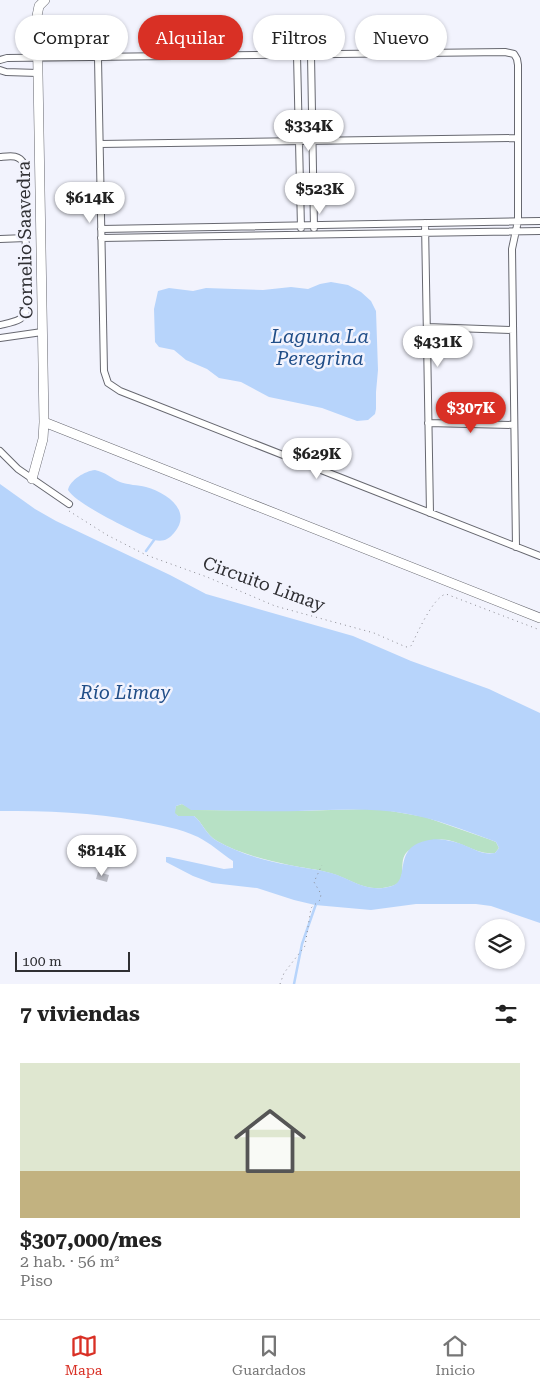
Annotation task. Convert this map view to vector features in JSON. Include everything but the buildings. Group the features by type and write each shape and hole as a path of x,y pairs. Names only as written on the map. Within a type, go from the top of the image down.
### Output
{"street":[{"name":"Cornelio Saavedra","path":"38,15 43,1"},
{"path":"345,54 512,53 518,62 518,222 512,250 516,547"},
{"path":"128,58 253,56"},
{"path":"0,60 15,58"},
{"name":"Cornelio Saavedra","path":"32,479 43,439 44,422 38,60"},
{"path":"98,60 104,371 106,380 111,387 540,556"},
{"path":"297,60 302,234"},
{"path":"311,60 314,234"},
{"path":"0,70 6,72 38,73"},
{"path":"100,144 518,138"},
{"path":"0,157 15,156 21,159 24,164 26,238 26,312 21,319 0,325"},
{"path":"101,230 540,221"},
{"path":"425,223 430,513"},
{"path":"101,238 540,231"},
{"path":"0,239 26,238"},
{"path":"427,327 513,330"},
{"path":"0,338 42,332"},
{"path":"44,422 540,618"},
{"path":"428,422 514,425"},
{"path":"0,451 68,507"}],"path":[{"name":"Circuito Limay","path":"68,507 107,534 146,555 214,580 276,606 374,633 406,647 411,646 422,624 440,597 446,594 540,630"},
{"path":"280,984 284,973 304,946 311,908 320,900 321,894 314,882 322,865"}],"green space":[{"path":"182,804 195,810 385,810 425,817 496,842 499,848 495,853 480,852 451,841 436,840 408,851 403,860 402,875 397,883 383,888 374,888 359,885 320,870 271,861 234,849 213,838 194,816 178,816 174,813 176,806"}],"water":[{"name":"Laguna La Peregrina","path":"331,282 348,285 361,292 371,301 376,311 378,370 376,409 375,414 368,420 357,421 322,408 269,397 241,382 219,378 207,369 186,360 174,350 159,347 155,342 154,309 158,291 169,288 193,291 206,288 263,290 291,287 308,289"},
{"path":"95,470 120,482 146,487 169,498 179,510 181,517 174,533 165,540 154,540 107,518 73,496 68,490 69,486 83,474"},
{"name":"Río Limay","path":"0,484 35,509 56,521 206,594 353,636 411,661 489,689 540,713 540,923 491,906 476,904 416,904 371,910 315,905 257,888 212,883 193,876 166,862 166,857 169,857 224,869 233,868 233,861 211,845 198,837 176,829 138,821 87,814 0,811","holes":["182,804 191,810 380,810 429,819 496,842 499,848 495,853 487,853 451,841 435,839 425,841 415,845 405,857 401,878 398,883 383,888 375,888 360,885 331,873 271,861 234,849 213,838 194,816 178,816 175,813 176,806"]}],"waterway":[{"path":"146,551 154,540"},
{"path":"294,984 302,944 316,904"}]}
